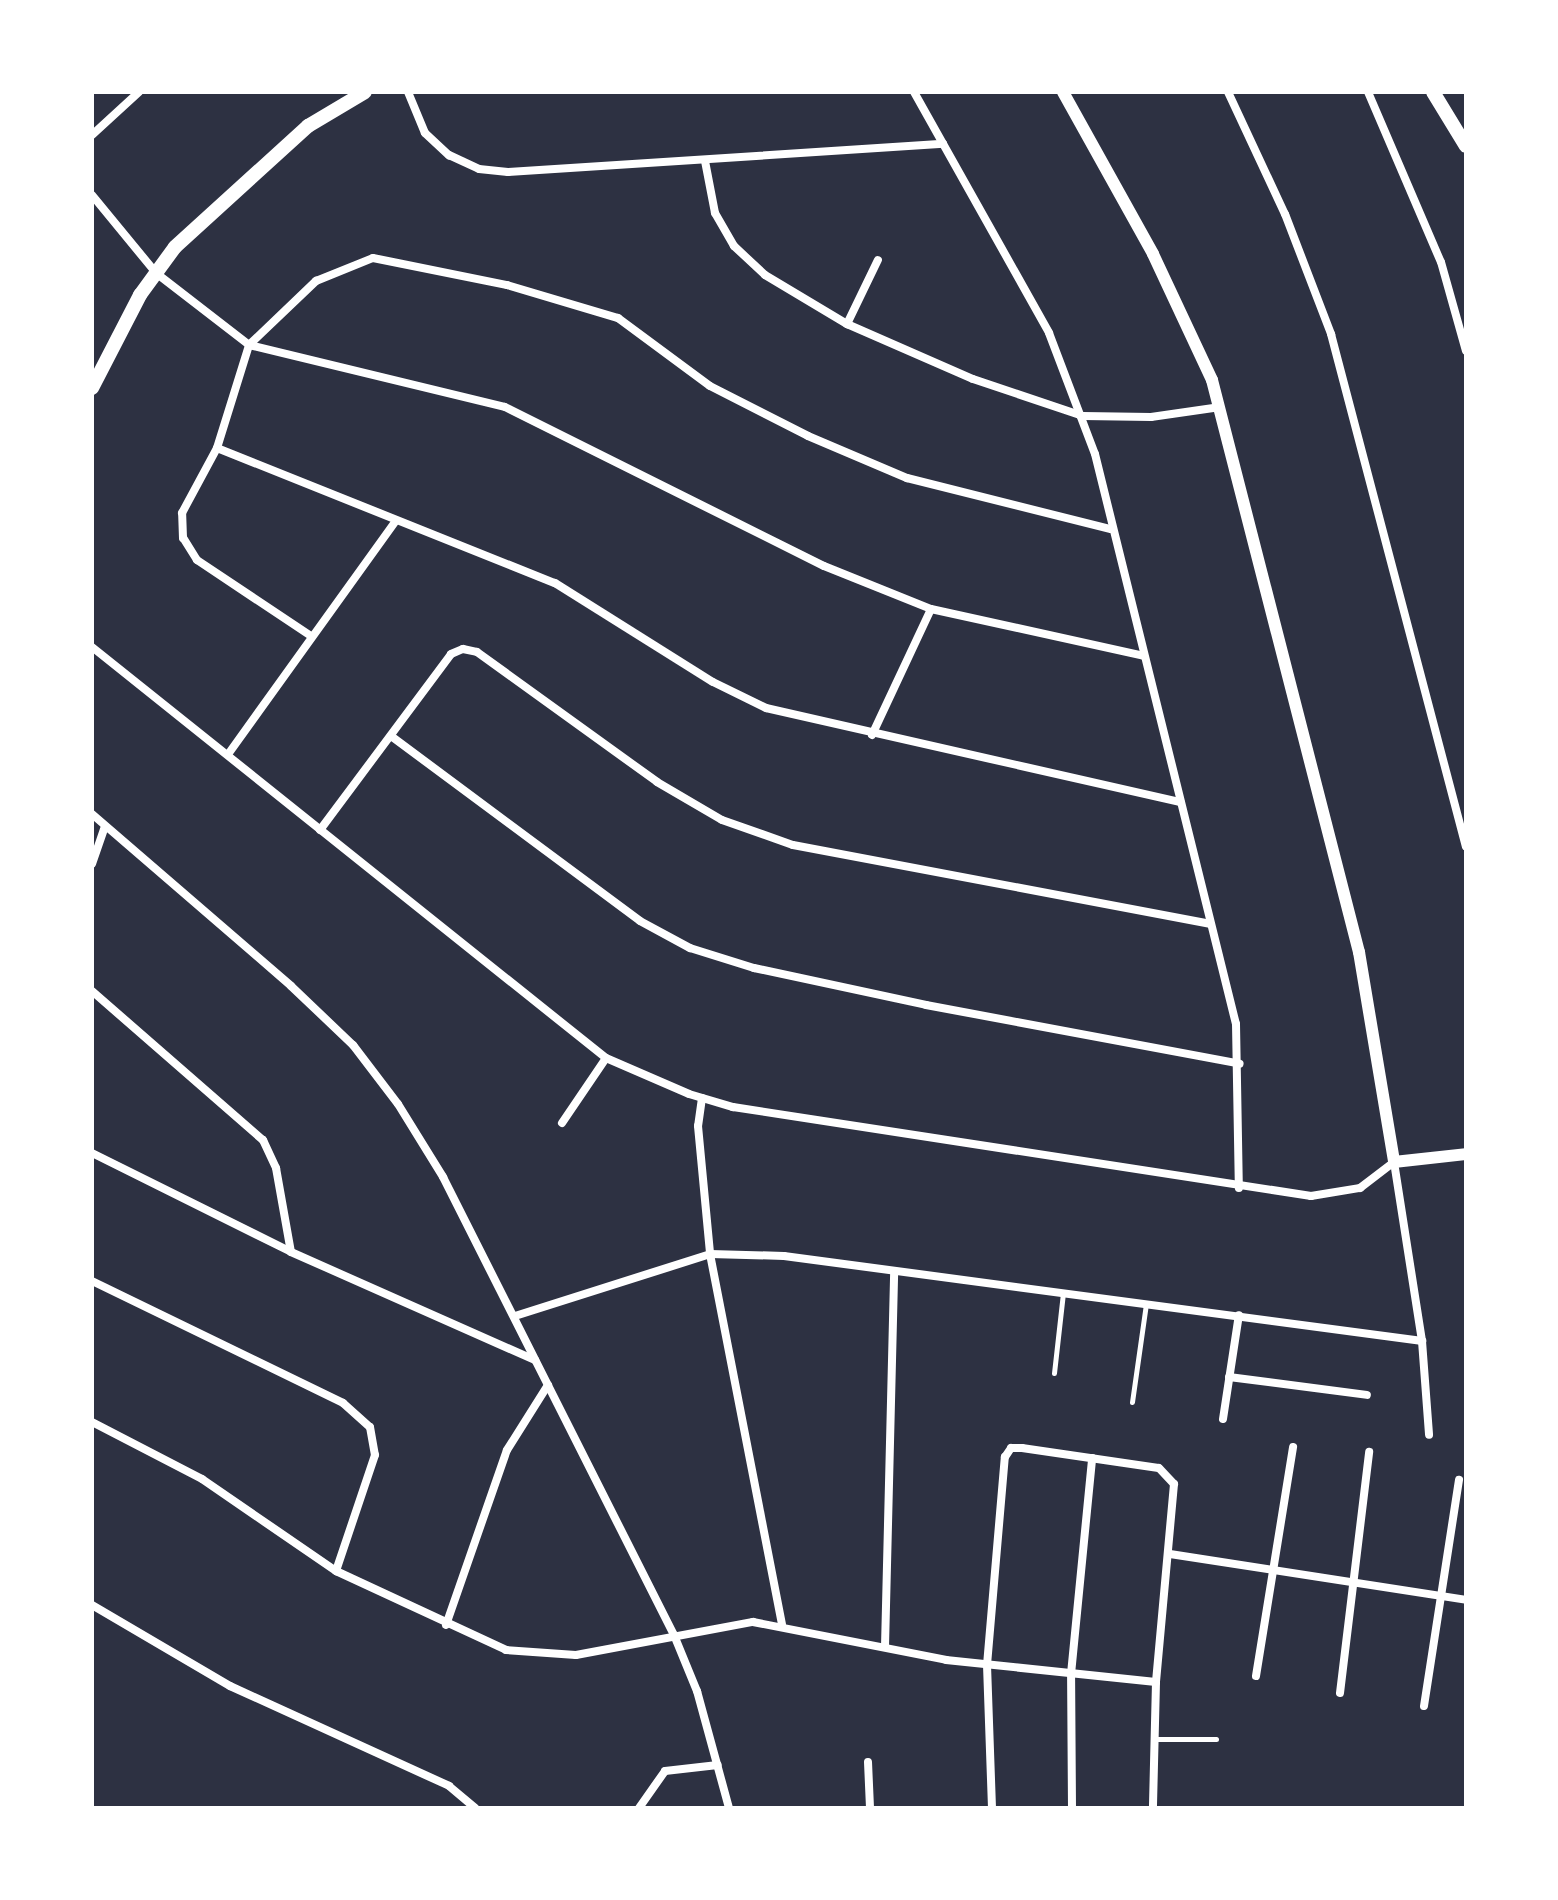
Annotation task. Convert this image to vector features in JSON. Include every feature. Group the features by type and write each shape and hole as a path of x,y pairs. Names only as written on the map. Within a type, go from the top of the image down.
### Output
{"main road":[{"path":"92,388 156,273 175,247 308,126 365,92"},
{"path":"1433,92 1466,146"}],"street":[{"path":"92,135 139,92"},
{"path":"408,92 425,133 449,155 479,169 508,172 943,144"},
{"path":"914,92 1049,333 1083,416 1236,1024 1240,1064 1239,1188"},
{"path":"1063,92 1160,267 1193,334 1220,407 1359,952 1422,1341 1429,1435"},
{"path":"1228,92 1285,214 1331,334 1466,847"},
{"path":"1368,92 1441,262 1466,351"},
{"path":"705,161 715,213 734,246 765,275 847,324 961,375 1083,416 1151,417 1220,407"},
{"path":"92,195 156,273 249,345 505,407 824,566 931,609 1144,656"},
{"path":"311,636 197,560 183,538 182,513 217,448 249,345 316,281 344,266 373,258 408,262 618,318 750,411 907,478 1110,529"},
{"path":"847,324 878,260"},
{"path":"217,448 555,583 740,697 872,735 1180,802"},
{"path":"229,753 396,521"},
{"path":"872,735 931,609"},
{"path":"92,647 229,753 320,830 606,1058 702,1098 748,1110 1239,1188 1311,1196 1346,1192 1394,1162 1466,1154"},
{"path":"320,830 451,654 477,652 657,782 722,820 793,845 1210,924"},
{"path":"391,736 640,921 690,948 754,968 926,1005 1240,1064"},
{"path":"92,814 353,1045 398,1104 443,1177 674,1635 718,1765 729,1808"},
{"path":"92,864 105,827"},
{"path":"92,991 263,1140 276,1168 291,1252"},
{"path":"562,1123 606,1058"},
{"path":"702,1098 698,1126 710,1254 782,1624"},
{"path":"92,1153 291,1252 535,1360"},
{"path":"515,1316 710,1254 784,1256 1422,1341"},
{"path":"885,1647 894,1272"},
{"path":"92,1281 343,1403 370,1427 375,1455 336,1571"},
{"path":"1223,1419 1239,1315"},
{"path":"1229,1377 1367,1395"},
{"path":"446,1625 507,1450 548,1385"},
{"path":"92,1422 202,1479 336,1571 446,1625 506,1650 542,1656 607,1650 753,1622 782,1624 987,1665 1156,1682"},
{"path":"1256,1676 1293,1447"},
{"path":"992,1808 987,1665 1005,1457 1011,1448 1092,1458 1169,1473 1174,1484 1156,1682 1153,1808"},
{"path":"1340,1693 1369,1452"},
{"path":"1072,1808 1071,1674 1092,1458"},
{"path":"1424,1706 1459,1480"},
{"path":"1170,1554 1466,1600"},
{"path":"92,1605 230,1686 449,1786 475,1808"},
{"path":"868,1762 870,1808"},
{"path":"639,1808 665,1771 718,1765"}],"lane":[{"path":"1054,1373 1063,1293"},
{"path":"1132,1402 1146,1304"},
{"path":"1154,1739 1216,1739"}]}
